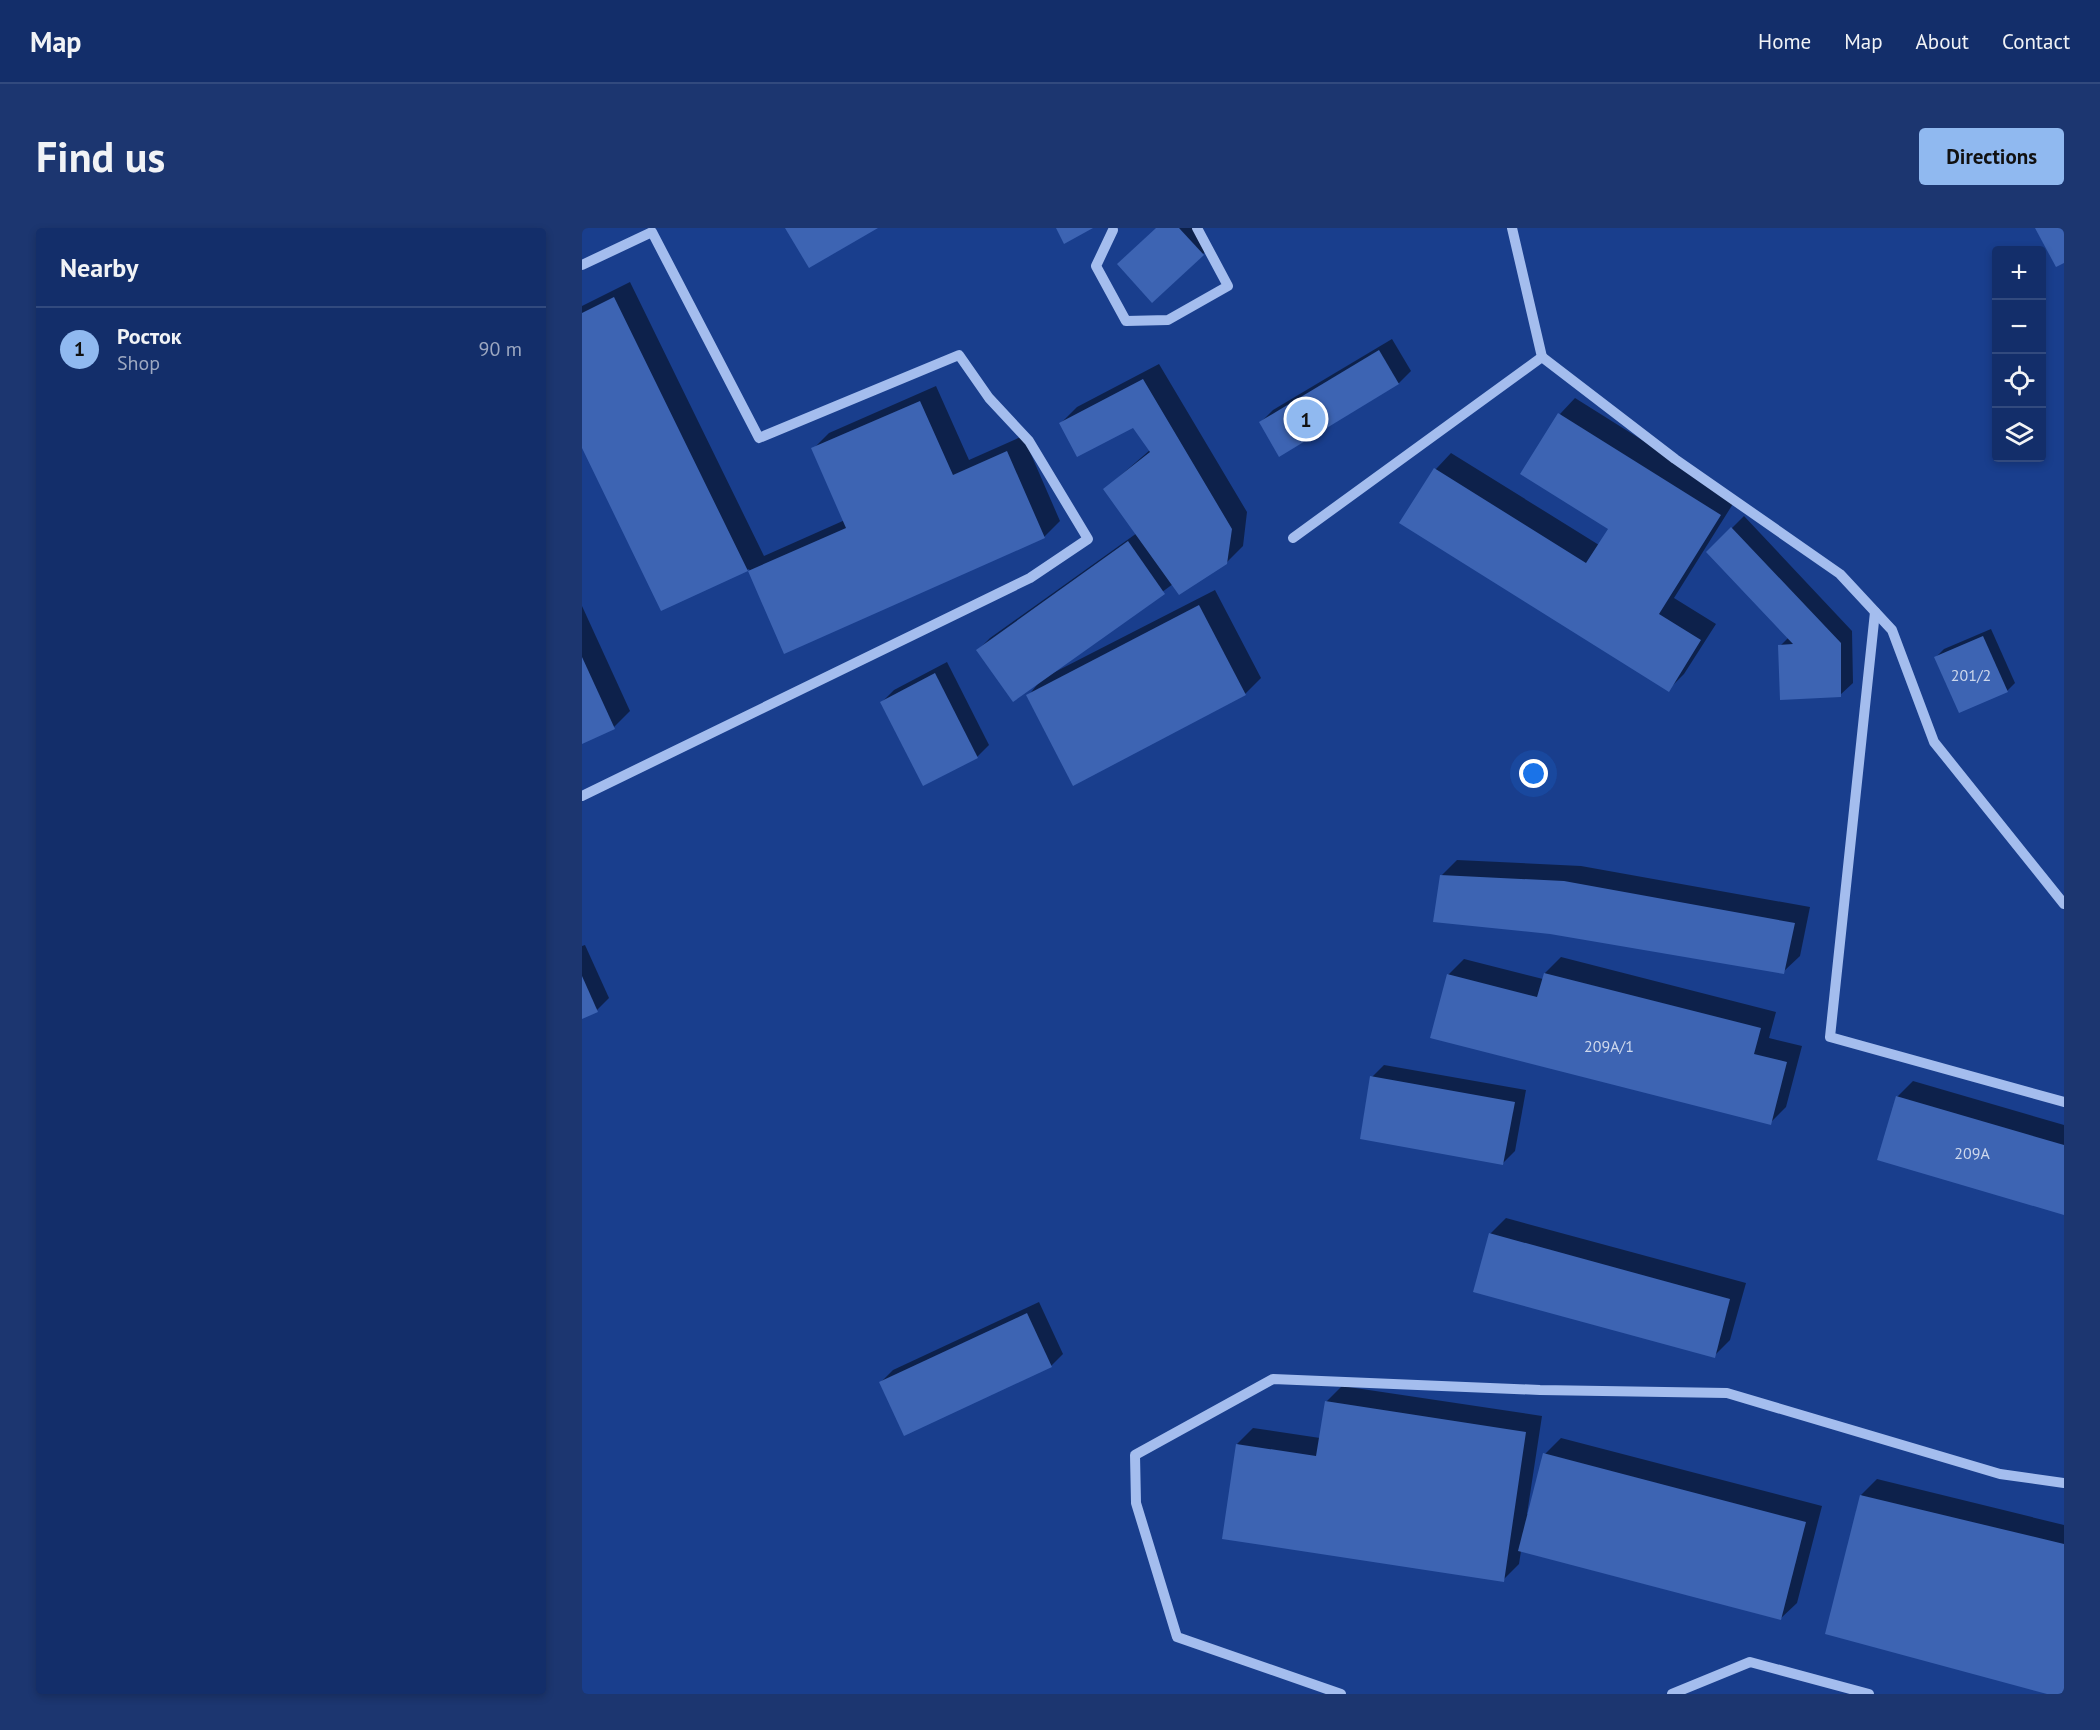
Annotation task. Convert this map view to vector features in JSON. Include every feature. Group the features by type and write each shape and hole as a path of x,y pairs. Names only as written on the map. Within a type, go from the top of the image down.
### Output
{"lane":[{"path":"1114,229 1096,266 1126,321 1168,320 1228,286 1197,228"},
{"path":"1512,228 1542,357 1675,459 1840,574 1892,630 1934,742 2064,904"},
{"path":"582,265 652,232 759,438 959,355 988,398 1029,441 1088,539 1030,578 582,796"},
{"path":"1293,538 1542,357"},
{"path":"1875,612 1830,1037 2064,1102"},
{"path":"1341,1694 1177,1637 1136,1503 1136,1455 1273,1379 1540,1390 1727,1392 2000,1474 2064,1483"},
{"path":"1672,1694 1750,1662 1869,1694"}],"building":[{"path":"785,228 878,228 809,268"},
{"path":"1056,228 1093,228 1064,244"},
{"path":"1156,228 1179,228 1204,255 1152,303 1117,264"},
{"path":"2035,228 2064,228 2064,263 2056,267"},
{"path":"614,297 748,571 661,611 582,448 582,313"},
{"path":"1379,350 1399,384 1279,457 1259,422"},
{"path":"1143,379 1232,529 1227,564 1179,595 1103,489 1150,452 1133,428 1077,457 1059,423"},
{"path":"920,401 953,475 1007,451 1045,538 784,654 748,571 846,528 811,448"},
{"path":"1558,413 1721,515 1659,614 1701,640 1669,692 1399,523 1434,468 1586,563 1608,529 1520,474"},
{"path":"1731,527 1841,643 1841,697 1780,700 1778,645 1793,644 1706,552"},
{"path":"1128,541 1165,594 1013,702 976,650"},
{"path":"1199,605 1246,695 1073,786 1026,695"},
{"path":"1983,636 2008,692 1959,713 1934,657"},
{"path":"582,657 615,729 582,744"},
{"path":"935,673 978,758 923,786 880,702"},
{"path":"1440,875 1564,881 1795,923 1784,974 1550,934 1433,922"},
{"path":"1544,973 1761,1028 1754,1054 1787,1062 1771,1125 1430,1038 1447,974 1537,997"},
{"path":"582,976 598,1012 582,1019"},
{"path":"1370,1076 1515,1102 1503,1165 1360,1139"},
{"path":"1896,1096 2064,1145 2064,1215 1877,1160"},
{"path":"1489,1233 1730,1299 1715,1358 1473,1292"},
{"path":"1027,1313 1052,1367 904,1436 879,1382"},
{"path":"1325,1401 1526,1432 1504,1582 1222,1539 1236,1444 1316,1456"},
{"path":"1543,1453 1806,1522 1781,1620 1518,1551"},
{"path":"1860,1495 2064,1544 2064,1694 2047,1694 1825,1634"}],"place":[{"name":"Росток","path":"1306,419"}]}
